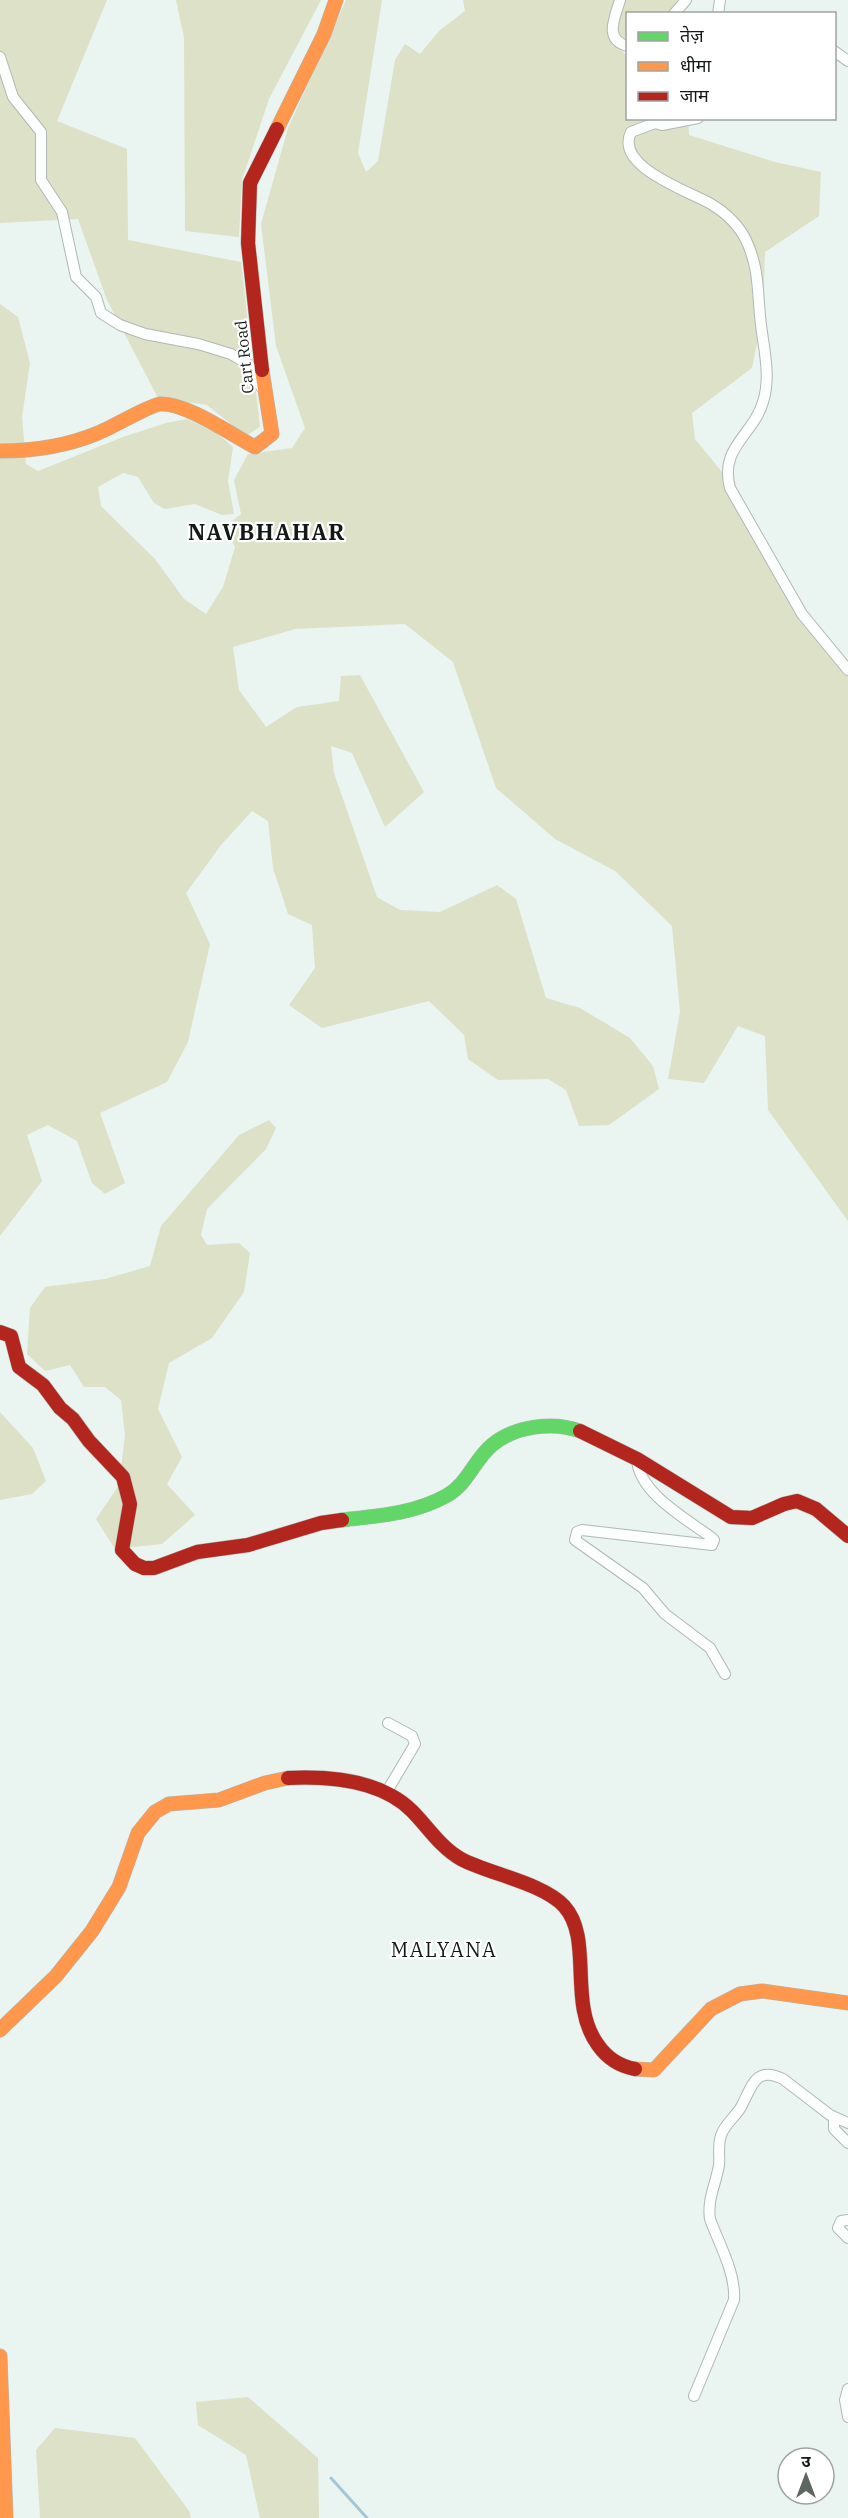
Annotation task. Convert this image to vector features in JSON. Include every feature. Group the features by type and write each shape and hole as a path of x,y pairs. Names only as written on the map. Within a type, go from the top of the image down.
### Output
{"main road":[{"name":"Cart Road","path":"0,451 34,451 96,434 160,404 198,413 217,427 255,447 272,434 265,394 248,243 250,183 324,34 336,0"},
{"path":"0,1332 11,1336 19,1367 43,1385 60,1408 73,1419 89,1441 123,1477 130,1504 122,1550 135,1564 144,1568 153,1568 197,1552 248,1545 321,1523 405,1512 426,1506 463,1484 491,1446 519,1431 537,1427 566,1426 595,1437 637,1459 731,1518 745,1519 758,1516 786,1501 799,1500 813,1507 848,1536"},
{"path":"0,2030 60,1972 85,1941 116,1894 138,1833 148,1818 166,1804 218,1801 272,1781 305,1777 361,1785 386,1793 405,1805 457,1857 480,1869 548,1895 565,1906 574,1922 581,2008 587,2029 597,2046 611,2060 632,2070 654,2070 672,2053 693,2025 736,1994 757,1991 836,1998 848,2003"},
{"path":"0,2356 6,2518"}],"street":[{"path":"620,0 612,35 620,44 626,46"},
{"path":"676,12 686,0"},
{"path":"0,57 13,97 41,132 41,180 62,212 76,277 96,297 101,313 145,334 198,344 231,354 249,365 265,394"},
{"path":"688,120 662,125 654,121 631,132 627,140 628,149 640,165 659,178 711,204 733,220 745,238 754,263 760,292 767,386 763,404 756,418 728,461 727,475 730,488 802,614 848,670"},
{"path":"637,1459 640,1476 645,1484 671,1508 711,1537 714,1540 712,1545 590,1531 577,1532 575,1540 626,1575 642,1588 665,1614 710,1648 725,1674"},
{"path":"386,1793 415,1744 412,1736 388,1723"},
{"path":"694,2396 734,2300 735,2289 732,2277 708,2209 719,2163 722,2131 741,2108 754,2082 765,2075 783,2079 834,2116 848,2123"},
{"path":"834,2116 834,2129 848,2144"},
{"path":"848,2220 841,2221 838,2228 848,2238"},
{"path":"848,2389 845,2400 848,2417"}],"green space":[{"path":"0,0 107,0 57,121 127,149 128,240 241,262 260,427 246,436 207,405 158,398 107,300 78,219 0,223"},
{"path":"176,0 321,0 269,99 242,180 239,237 185,231 184,38"},
{"path":"346,0 382,0 358,153 366,172 378,161 395,60 405,44 420,54 439,31 465,11 463,0 677,0 672,10 667,12 626,12 626,37 620,48 626,56 626,120 688,120 689,135 775,162 821,172 819,216 765,252 763,314 752,368 692,413 695,439 731,483 765,559 848,673 848,1221 768,1110 765,1036 738,1026 704,1083 668,1079 680,1012 672,926 615,871 555,839 496,788 453,662 405,624 295,629 233,647 239,690 266,727 297,707 339,701 341,676 360,675 424,792 385,827 352,753 331,746 334,773 377,897 400,910 440,912 497,885 516,899 546,998 580,1008 630,1038 653,1066 659,1089 609,1125 579,1126 566,1090 548,1079 498,1080 468,1059 464,1035 429,1001 322,1028 289,1005 315,968 312,925 288,914 273,868 268,821 252,811 221,845 186,893 210,944 188,1042 167,1082 100,1113 125,1183 105,1194 92,1183 77,1141 48,1125 27,1135 42,1181 0,1236 0,304 18,317 30,363 22,417 26,464 38,471 123,437 166,423 187,419 217,433 233,447 228,481 234,514 222,515 195,504 165,509 154,503 138,477 123,473 98,487 101,506 155,559 184,599 206,614 223,587 235,547 225,527 241,514 234,480 248,454 292,448 305,428 276,346 261,224 288,128"},
{"path":"269,1120 276,1128 266,1149 207,1209 201,1235 207,1245 239,1243 250,1253 244,1292 212,1338 169,1363 158,1409 182,1457 167,1484 195,1515 162,1544 115,1549 96,1519 119,1485 125,1435 121,1400 105,1387 84,1387 70,1365 45,1371 27,1354 30,1308 45,1287 105,1279 150,1266 161,1226 239,1135"},
{"path":"0,1412 33,1448 46,1481 32,1494 0,1500"},
{"path":"248,2397 318,2458 319,2518 260,2518 246,2455 198,2425 196,2402"},
{"path":"55,2428 135,2438 189,2511 191,2518 40,2518 36,2450"}],"waterway":[{"path":"331,2478 367,2518"}],"traffic: fast":[{"path":"342,1520 408,1510 446,1496 460,1485 492,1445 512,1433 546,1426 580,1431"}],"traffic: slow":[{"path":"277,129 324,34 336,0"},
{"path":"0,451 37,449 74,441 98,433 160,404 182,408 255,447 272,434 262,370"},
{"path":"0,2030 56,1976 92,1931 119,1887 138,1833 155,1812 169,1804 219,1800 265,1783 288,1778"},
{"path":"635,2069 654,2070 711,2009 740,1994 762,1991 848,2003"},
{"path":"0,2356 6,2518"}],"traffic: jam":[{"path":"262,370 248,243 250,183 277,129"},
{"path":"0,1332 11,1336 19,1367 43,1385 60,1408 73,1419 89,1441 123,1477 130,1504 122,1550 135,1564 144,1568 154,1568 197,1552 248,1545 321,1523 342,1520"},
{"path":"580,1431 637,1459 731,1517 752,1518 797,1501 816,1509 848,1536"},
{"path":"288,1778 338,1779 385,1792 412,1811 441,1843 461,1859 530,1885 555,1898 564,1906 573,1920 578,1936 584,2010 589,2028 598,2045 609,2058 635,2069"}],"district":[{"name":"NAVBHAHAR","path":"267,532"},
{"name":"MALYANA","path":"444,1950"}]}
